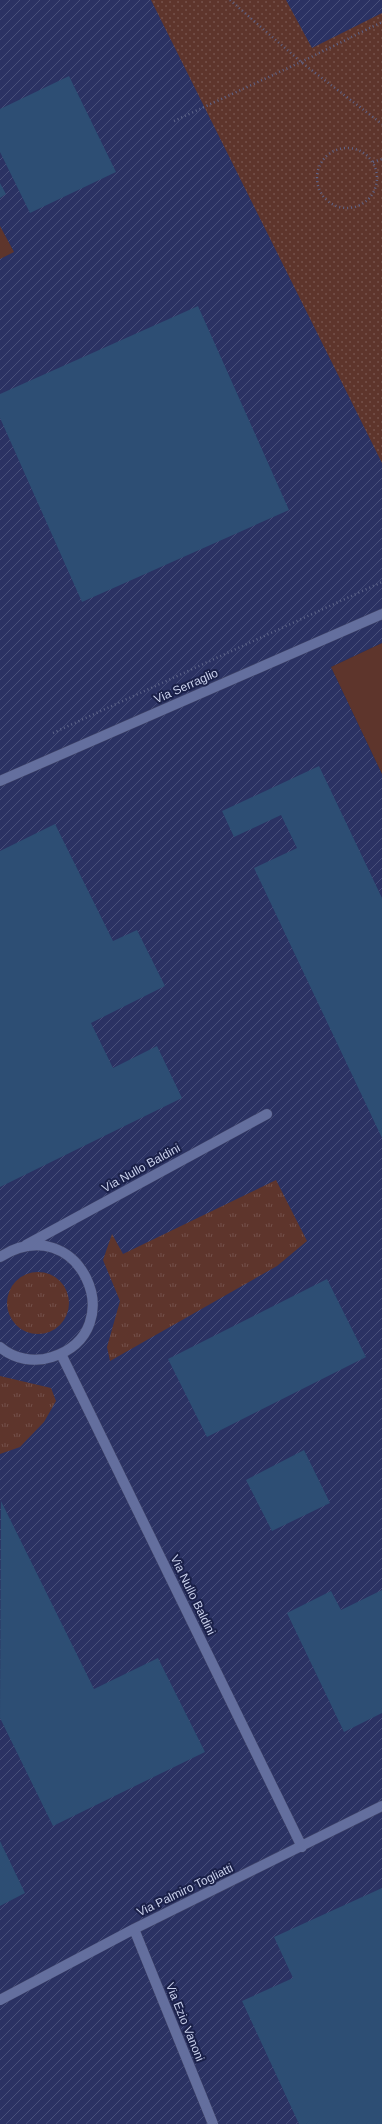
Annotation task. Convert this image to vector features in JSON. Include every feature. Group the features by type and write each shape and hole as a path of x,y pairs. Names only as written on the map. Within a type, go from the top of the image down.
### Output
{"street":[{"name":"Via Serraglio","path":"0,781 382,614"},
{"name":"Via Nullo Baldini","path":"0,1257 12,1249 26,1245 267,1114"},
{"name":"Via Nullo Baldini","path":"0,1347 6,1352 24,1359 43,1360 61,1354 76,1344 87,1330 92,1312 93,1294 87,1277 77,1262 67,1255 45,1246 26,1245"},
{"name":"Via Nullo Baldini","path":"61,1354 302,1847"},
{"name":"Via Palmiro Togliatti","path":"0,2000 134,1929 382,1806"},
{"name":"Via Ezio Vanoni","path":"134,1929 213,2124"}],"path":[{"path":"230,0 301,62 382,124"},
{"path":"174,121 301,62 382,22"},
{"path":"339,149 358,150 373,162 377,182 374,192 368,200 360,206 340,208 330,204 318,188 317,178 319,168 330,154 339,149"},
{"path":"373,162 382,159"},
{"path":"47,736 382,582"}],"shaded area":[{"path":"0,0 382,0 382,643 331,667 382,774 382,2124 0,2124"}],"green space":[{"path":"151,0 286,0 312,48 382,13 382,463"},
{"path":"0,226 14,252 0,259"},
{"path":"382,643 382,774 331,667"},
{"path":"276,1180 307,1241 277,1266 110,1361 107,1347 120,1301 103,1260 112,1234 123,1254"},
{"path":"32,1272 44,1272 60,1281 67,1291 69,1303 67,1315 60,1325 44,1334 32,1334 21,1329 12,1320 7,1309 7,1297 12,1286 21,1277"},
{"path":"0,1376 51,1388 56,1401 44,1422 20,1447 0,1454"}],"building":[{"path":"69,76 116,172 30,213 0,152 0,109"},
{"path":"0,183 6,194 0,198"},
{"path":"198,306 289,510 82,602 0,418 0,394"},
{"path":"319,766 382,898 382,1138 254,868 297,848 281,815 234,837 222,811"},
{"path":"55,824 113,941 137,930 165,986 91,1023 113,1068 157,1046 182,1098 0,1187 0,851"},
{"path":"327,1279 366,1357 207,1437 168,1359"},
{"path":"304,1450 330,1503 272,1531 246,1480"},
{"path":"1,1501 94,1689 158,1658 205,1752 53,1826 0,1718"},
{"path":"382,1590 382,1713 344,1732 287,1613 331,1591 341,1610"},
{"path":"0,1841 25,1893 0,1906"},
{"path":"382,1888 382,2124 299,2124 242,2001 293,1978 274,1937"}]}
